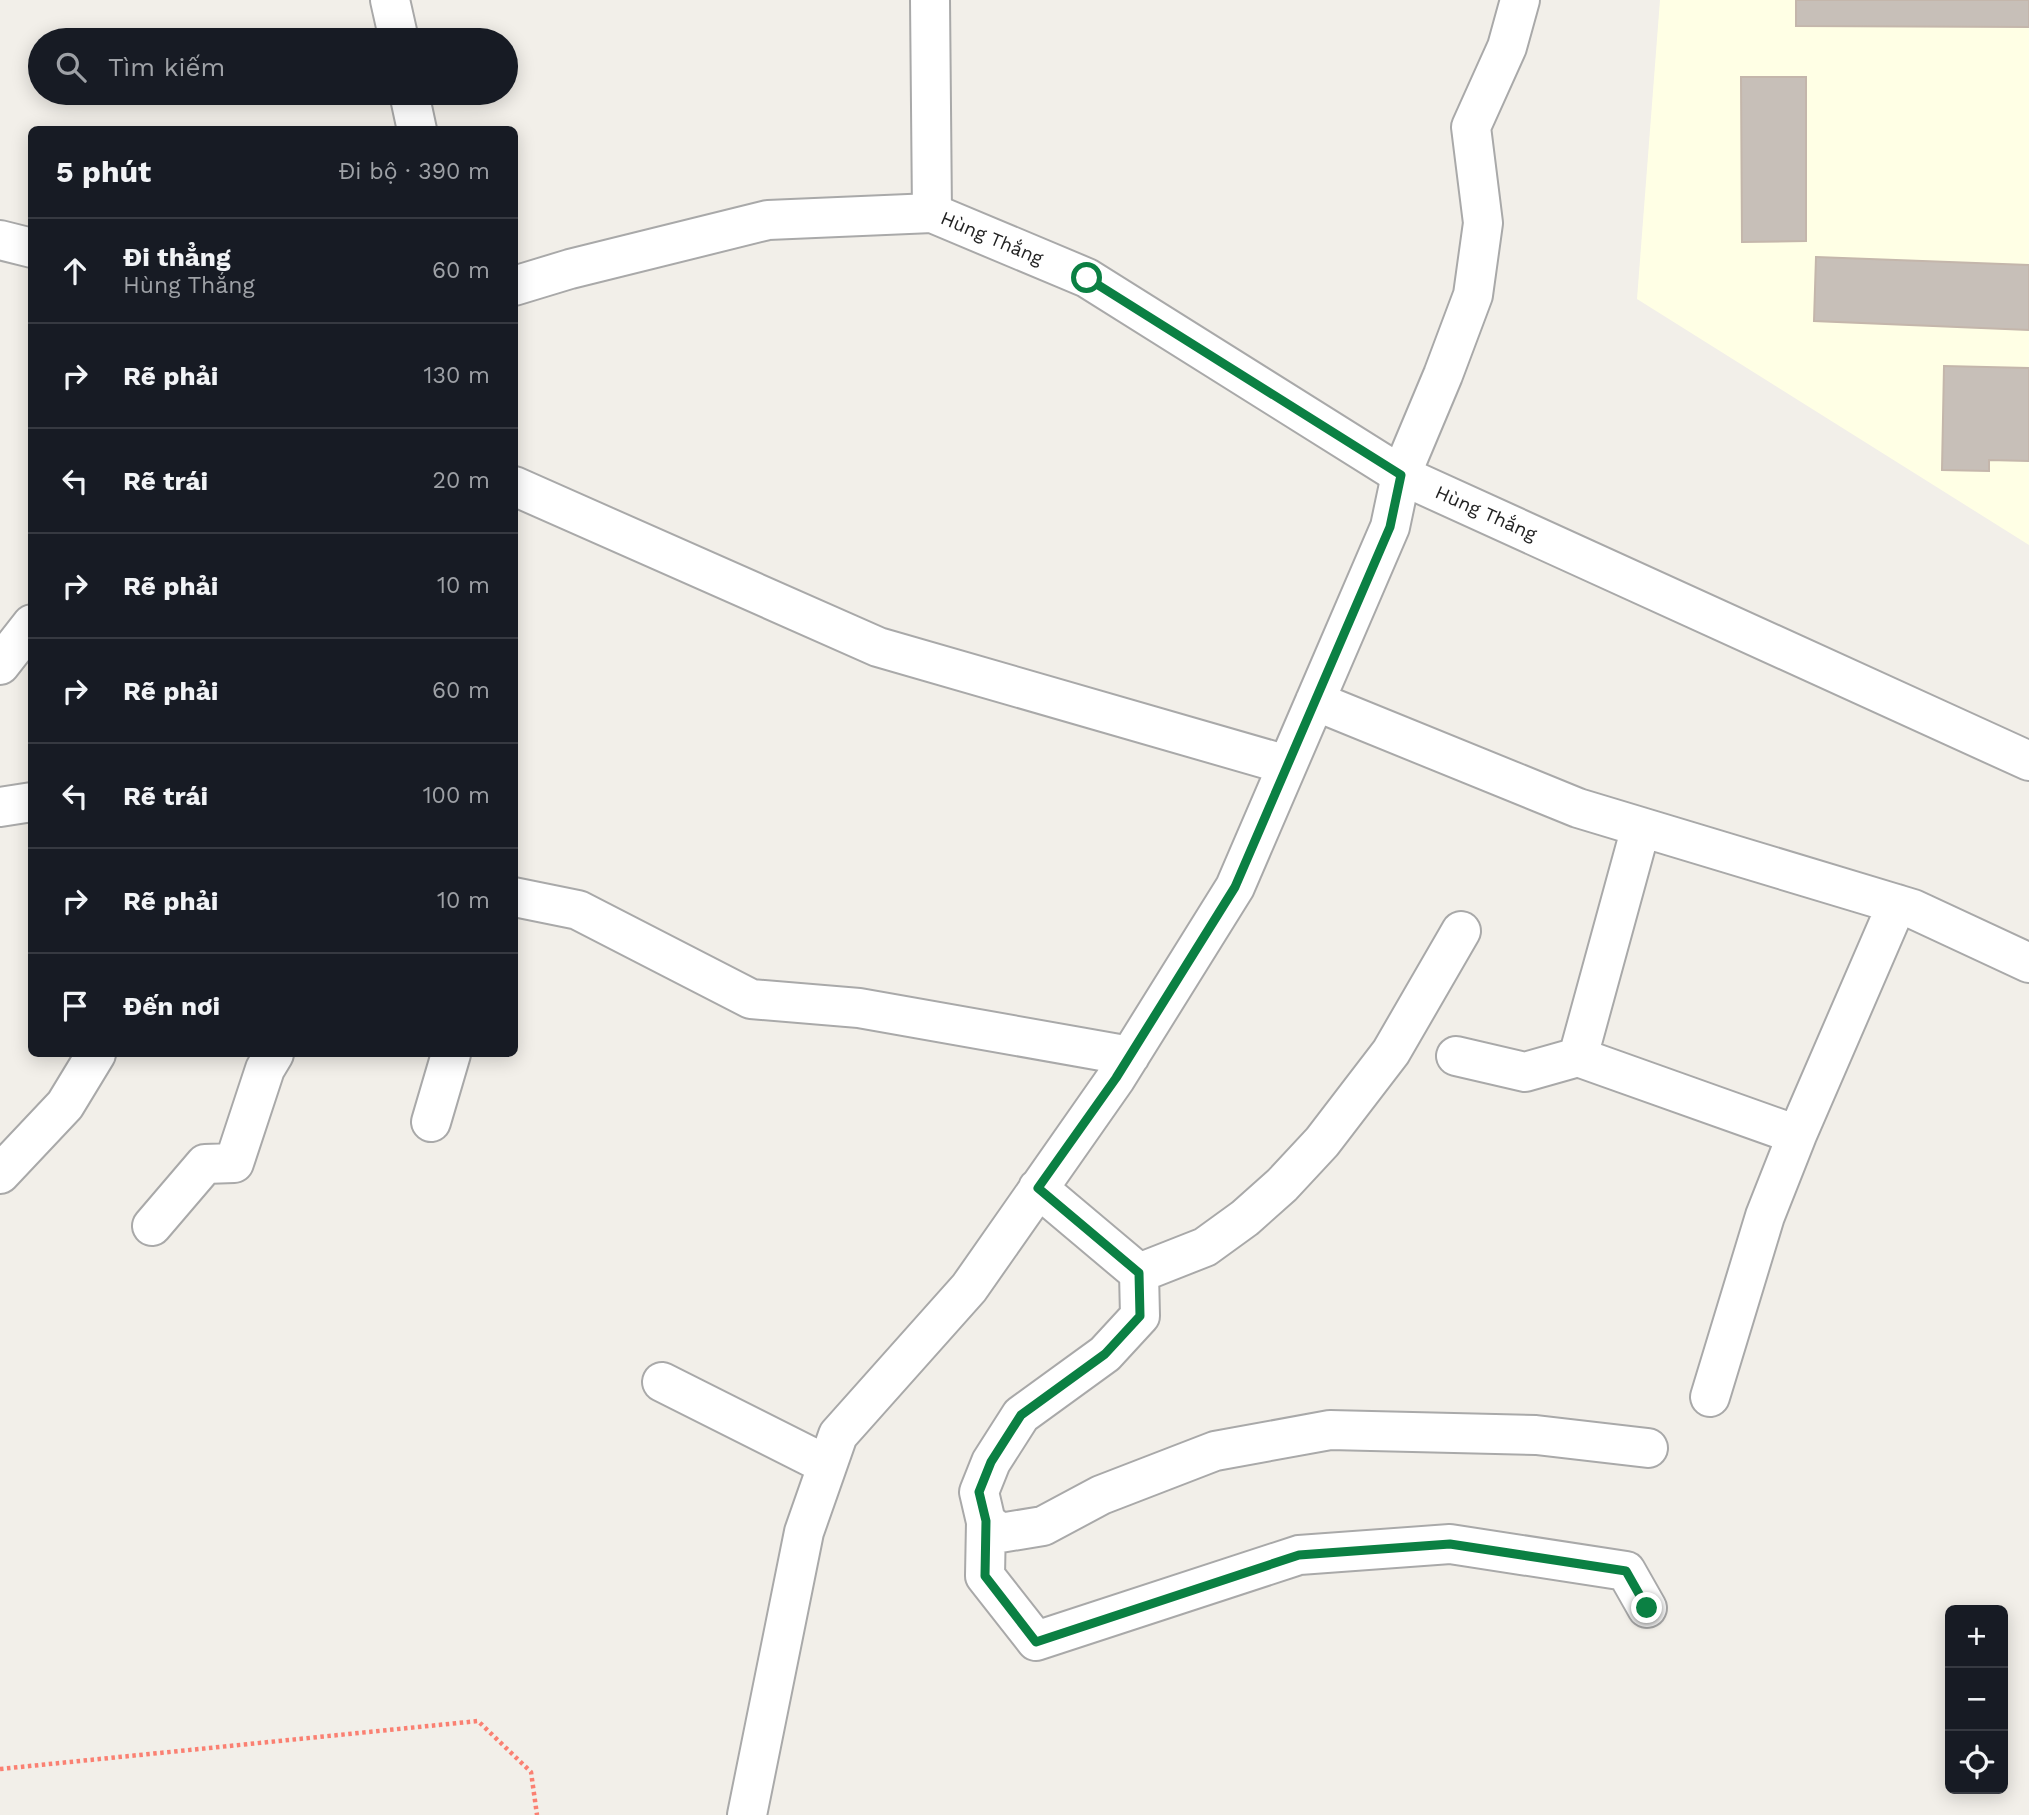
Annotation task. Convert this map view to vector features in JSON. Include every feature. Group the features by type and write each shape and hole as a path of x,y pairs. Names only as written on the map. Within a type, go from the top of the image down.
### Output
{"street":[{"path":"390,0 396,28"},
{"path":"930,0 932,213"},
{"path":"747,1815 804,1532 838,1435 969,1288 1130,1056 1235,887 1390,527 1401,475 1473,295 1483,223 1471,127 1507,47 1520,0"},
{"path":"412,105 416,126"},
{"name":"Hùng Thắng","path":"518,285 570,269 768,220 932,213 1087,278 1401,475 2029,761"},
{"path":"0,240 28,247"},
{"path":"518,488 878,647 1287,765"},
{"path":"0,665 28,629"},
{"path":"1315,701 1578,808 1913,909 2029,963"},
{"path":"0,807 28,803"},
{"path":"1578,1057 1641,827"},
{"path":"518,898 578,910 751,999 859,1008 1130,1056"},
{"path":"1710,1397 1765,1216 1897,904"},
{"path":"1139,1273 1205,1247 1225,1233 1273,1193 1322,1142 1391,1052 1461,931"},
{"path":"1456,1056 1525,1072 1578,1057 1797,1135"},
{"path":"0,1174 65,1105 94,1057"},
{"path":"152,1226 205,1164 234,1163 265,1069 272,1057"},
{"path":"431,1122 450,1057"},
{"path":"1038,1188 1139,1273 1140,1316 1105,1354 1021,1415 991,1462 979,1492 986,1521 985,1576 1036,1642 1299,1555 1450,1544 1626,1571 1647,1608"},
{"path":"662,1382 827,1465"},
{"path":"986,1521 1000,1533 1043,1526 1101,1495 1214,1451 1330,1430 1536,1435 1648,1448"}],"path":[{"path":"0,1769 478,1721 531,1772 537,1815"}],"shaded area":[{"path":"1660,0 2029,0 2029,545 1637,299"}],"building":[{"path":"1796,0 2029,0 2029,27 1796,26"},
{"path":"1741,77 1806,77 1806,241 1742,242"},
{"path":"1816,257 2029,265 2029,330 1814,321"},
{"path":"1944,366 2029,368 2029,461 1989,460 1989,471 1942,470"}],"route":[{"path":"1087,278 1401,475 1390,527 1235,887 1116,1078 1038,1188 1139,1273 1140,1316 1105,1354 1021,1415 991,1462 979,1492 986,1521 985,1576 1036,1642 1299,1555 1450,1544 1626,1571 1647,1608"}]}
